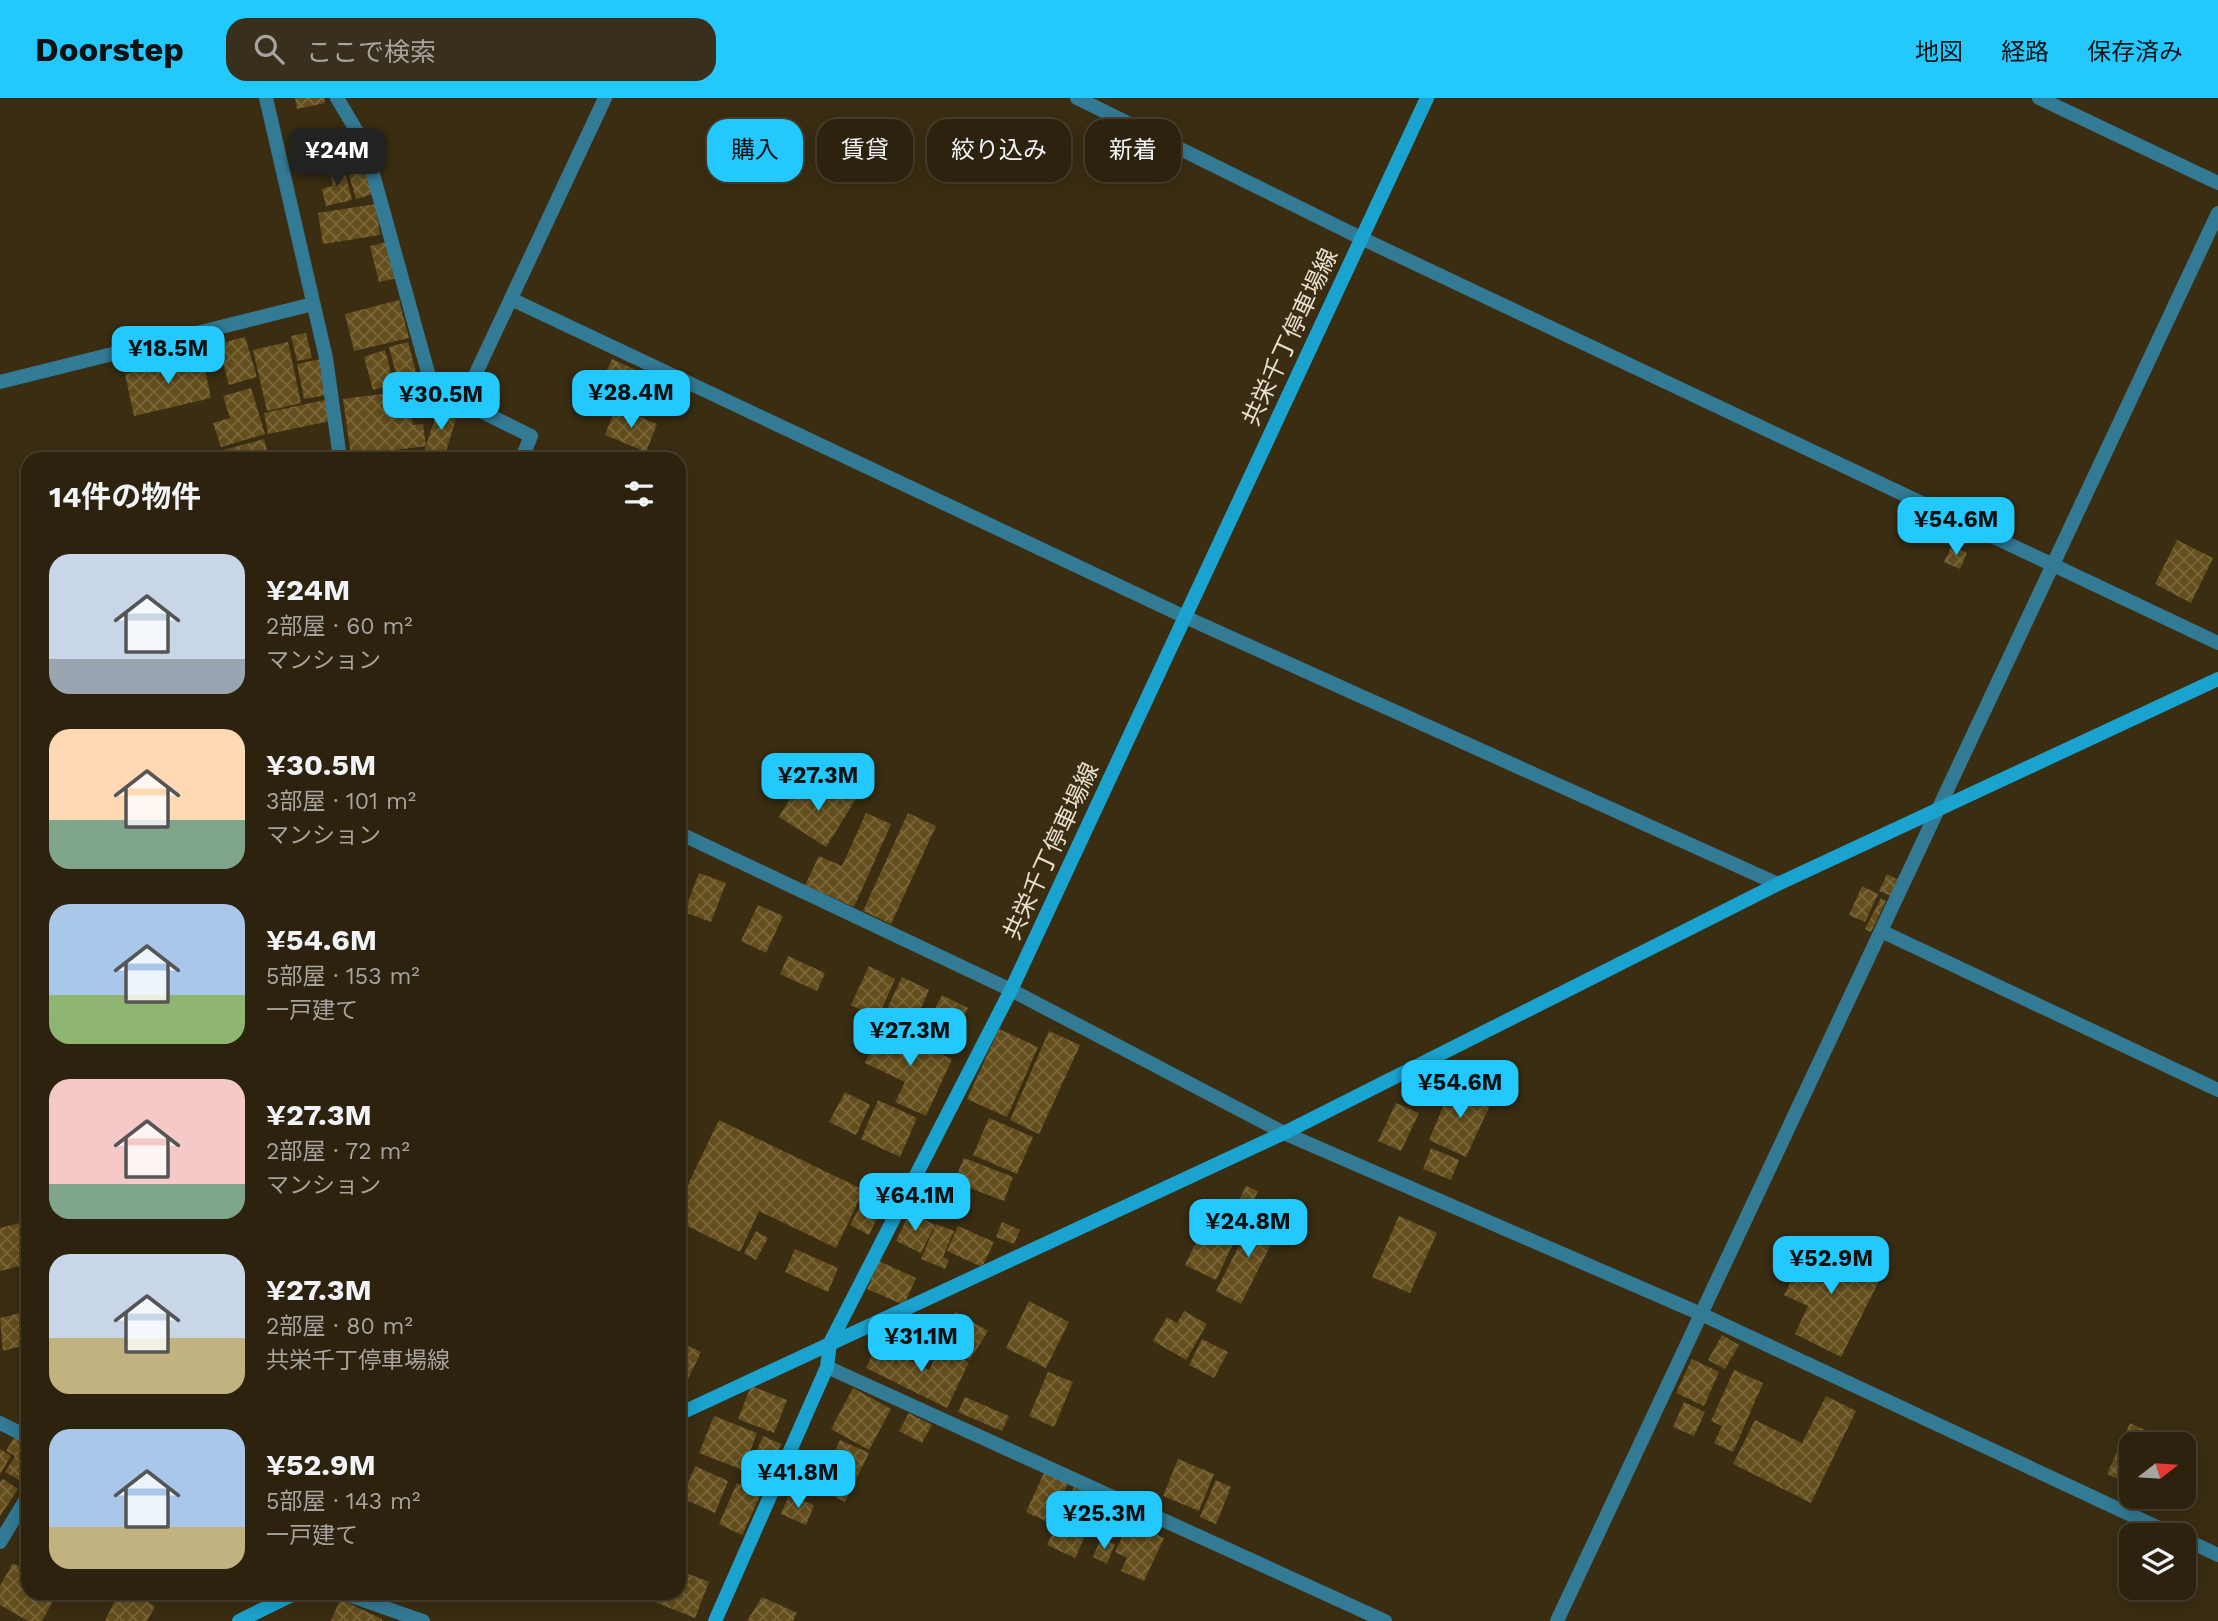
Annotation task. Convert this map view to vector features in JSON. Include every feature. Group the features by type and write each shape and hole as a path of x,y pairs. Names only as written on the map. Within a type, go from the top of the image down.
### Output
{"street":[{"path":"266,98 326,358 339,452"},
{"path":"337,98 365,145 432,387 531,436 524,452"},
{"path":"462,403 605,98"},
{"path":"1077,98 1361,238 2052,567 2218,643"},
{"name":"共栄千丁停車場線","path":"715,1621 827,1367 830,1343 1011,990 1427,98"},
{"path":"2039,98 2218,183"},
{"path":"1557,1621 2218,213"},
{"path":"511,299 1185,617 1778,884"},
{"path":"0,382 313,304"},
{"path":"686,1411 1284,1133 1778,884 2218,680"},
{"path":"686,836 1011,990 1284,1133 1701,1314 2148,1523"},
{"path":"1881,931 2218,1090"},
{"path":"827,1367 1385,1621"},
{"path":"0,1423 21,1434"},
{"path":"0,1542 21,1508"},
{"path":"2196,1545 2218,1555"},
{"path":"239,1621 282,1600"},
{"path":"363,1600 421,1620"}],"building":[{"path":"295,98 324,98 325,103 297,109"},
{"path":"354,129 373,194 356,199 345,161 339,163 331,136"},
{"path":"325,134 331,158 295,166 289,142"},
{"path":"343,165 352,200 326,206 322,189 333,186 329,169"},
{"path":"376,204 380,235 323,244 318,213"},
{"path":"387,242 397,278 379,282 370,246"},
{"path":"399,300 409,338 354,351 345,314"},
{"path":"306,333 312,358 297,361 291,336"},
{"path":"245,337 257,377 229,385 218,344"},
{"path":"288,342 301,403 267,411 253,350"},
{"path":"408,342 417,376 398,381 389,347"},
{"path":"385,350 394,384 373,390 364,357"},
{"path":"202,356 211,398 134,416 125,374"},
{"path":"321,359 327,395 304,399 297,364"},
{"path":"612,359 671,386 657,415 599,388"},
{"path":"251,388 265,434 221,447 213,423 230,418 223,396"},
{"path":"390,393 392,410 410,407 413,425 423,424 426,446 381,452 350,452 343,399"},
{"path":"325,400 330,421 268,434 264,413"},
{"path":"440,403 459,409 446,452 424,452"},
{"path":"616,407 657,424 646,452 605,435"},
{"path":"264,439 267,452 220,452"},
{"path":"2177,540 2213,558 2191,603 2155,584"},
{"path":"1952,545 1967,553 1960,569 1944,562"},
{"path":"829,783 856,799 826,847 779,817 797,787 818,800"},
{"path":"866,813 891,824 854,907 805,885 819,856 842,866"},
{"path":"908,813 936,826 891,924 863,911"},
{"path":"699,873 726,883 711,922 686,913"},
{"path":"1887,874 1903,882 1896,898 1879,891"},
{"path":"1862,886 1878,894 1865,922 1849,915"},
{"path":"1881,898 1886,901 1871,932 1865,929"},
{"path":"758,905 783,916 766,953 741,941"},
{"path":"788,956 825,973 817,991 780,974"},
{"path":"869,966 895,979 878,1018 851,1005"},
{"path":"902,977 929,990 915,1022 887,1009"},
{"path":"942,995 968,1008 952,1039 926,1026"},
{"path":"882,1026 952,1059 926,1116 895,1102 905,1082 865,1063"},
{"path":"999,1029 1038,1047 1007,1117 967,1099"},
{"path":"1049,1031 1080,1045 1039,1134 1010,1120"},
{"path":"1481,1062 1507,1074 1498,1097 1471,1086"},
{"path":"1456,1084 1492,1101 1466,1157 1429,1140 1450,1090 1453,1091"},
{"path":"845,1092 870,1105 856,1135 829,1122"},
{"path":"878,1100 917,1118 900,1157 861,1139"},
{"path":"1396,1103 1419,1113 1401,1151 1378,1141"},
{"path":"989,1118 1033,1137 1017,1174 973,1155"},
{"path":"719,1120 864,1190 836,1248 759,1211 740,1252 686,1225 686,1188"},
{"path":"1431,1148 1459,1160 1451,1180 1423,1169"},
{"path":"964,1158 1013,1177 1004,1201 954,1182"},
{"path":"926,1177 953,1188 943,1210 916,1199"},
{"path":"1246,1186 1258,1191 1216,1280 1185,1265 1210,1213 1229,1222"},
{"path":"866,1195 884,1204 869,1235 850,1225"},
{"path":"910,1212 935,1225 921,1253 896,1241"},
{"path":"1255,1214 1280,1226 1241,1304 1216,1291"},
{"path":"1399,1216 1437,1233 1410,1293 1372,1277"},
{"path":"1002,1222 1020,1230 1014,1244 996,1237"},
{"path":"21,1223 21,1266 0,1271 0,1228"},
{"path":"936,1224 954,1231 943,1257 949,1260 945,1269 921,1259"},
{"path":"958,1226 994,1242 982,1267 947,1251"},
{"path":"756,1231 768,1238 756,1260 744,1253"},
{"path":"1811,1240 1882,1275 1841,1357 1795,1334 1808,1306 1784,1295"},
{"path":"795,1249 838,1268 828,1292 785,1272"},
{"path":"879,1261 916,1278 904,1305 867,1289"},
{"path":"1029,1301 1069,1322 1046,1368 1006,1348"},
{"path":"1184,1311 1207,1324 1186,1360 1153,1341 1167,1317 1177,1323"},
{"path":"956,1312 988,1331 970,1360 939,1340"},
{"path":"21,1313 21,1346 3,1351 0,1318"},
{"path":"1722,1335 1739,1345 1725,1369 1708,1360"},
{"path":"1202,1339 1228,1352 1214,1378 1189,1365"},
{"path":"877,1344 929,1370 940,1348 969,1362 947,1408 866,1368"},
{"path":"686,1345 701,1352 686,1384"},
{"path":"1692,1359 1719,1372 1704,1406 1676,1393"},
{"path":"1734,1370 1763,1383 1733,1452 1714,1443 1722,1426 1711,1421"},
{"path":"1048,1372 1073,1382 1054,1427 1029,1416"},
{"path":"751,1386 787,1400 774,1433 738,1419"},
{"path":"853,1388 891,1409 869,1450 831,1429"},
{"path":"1826,1396 1856,1411 1811,1503 1733,1464 1755,1420 1802,1443"},
{"path":"965,1397 1009,1416 1002,1431 958,1412"},
{"path":"1684,1402 1705,1412 1694,1436 1673,1427"},
{"path":"909,1413 932,1425 922,1443 899,1431"},
{"path":"714,1416 757,1433 743,1470 699,1453"},
{"path":"2130,1423 2149,1432 2126,1432"},
{"path":"15,1436 21,1440 21,1481 5,1472 15,1456 6,1451"},
{"path":"763,1436 781,1444 765,1482 747,1474"},
{"path":"840,1440 869,1453 845,1502 817,1488"},
{"path":"2119,1447 2119,1480 2107,1474"},
{"path":"0,1449 11,1456 0,1474"},
{"path":"1178,1459 1214,1474 1199,1511 1163,1496"},
{"path":"695,1466 728,1481 715,1513 686,1500 686,1488"},
{"path":"1044,1473 1068,1483 1050,1523 1026,1512"},
{"path":"3,1479 18,1489 0,1516 0,1482"},
{"path":"1216,1480 1231,1487 1216,1524 1200,1517"},
{"path":"737,1483 761,1494 742,1535 719,1524"},
{"path":"1074,1487 1102,1500 1075,1558 1047,1545"},
{"path":"789,1495 814,1505 806,1525 781,1514"},
{"path":"1129,1522 1164,1538 1144,1581 1121,1571 1127,1558 1115,1552"},
{"path":"1101,1538 1115,1544 1107,1564 1093,1557"},
{"path":"13,1563 21,1568 21,1600 54,1600 42,1621 28,1621 0,1605 0,1586"},
{"path":"686,1573 709,1582 695,1618 650,1600 686,1600"},
{"path":"762,1597 797,1613 793,1621 747,1621"},
{"path":"115,1600 144,1600 155,1606 147,1621 105,1621"},
{"path":"340,1600 382,1619 382,1621 331,1621"}]}
